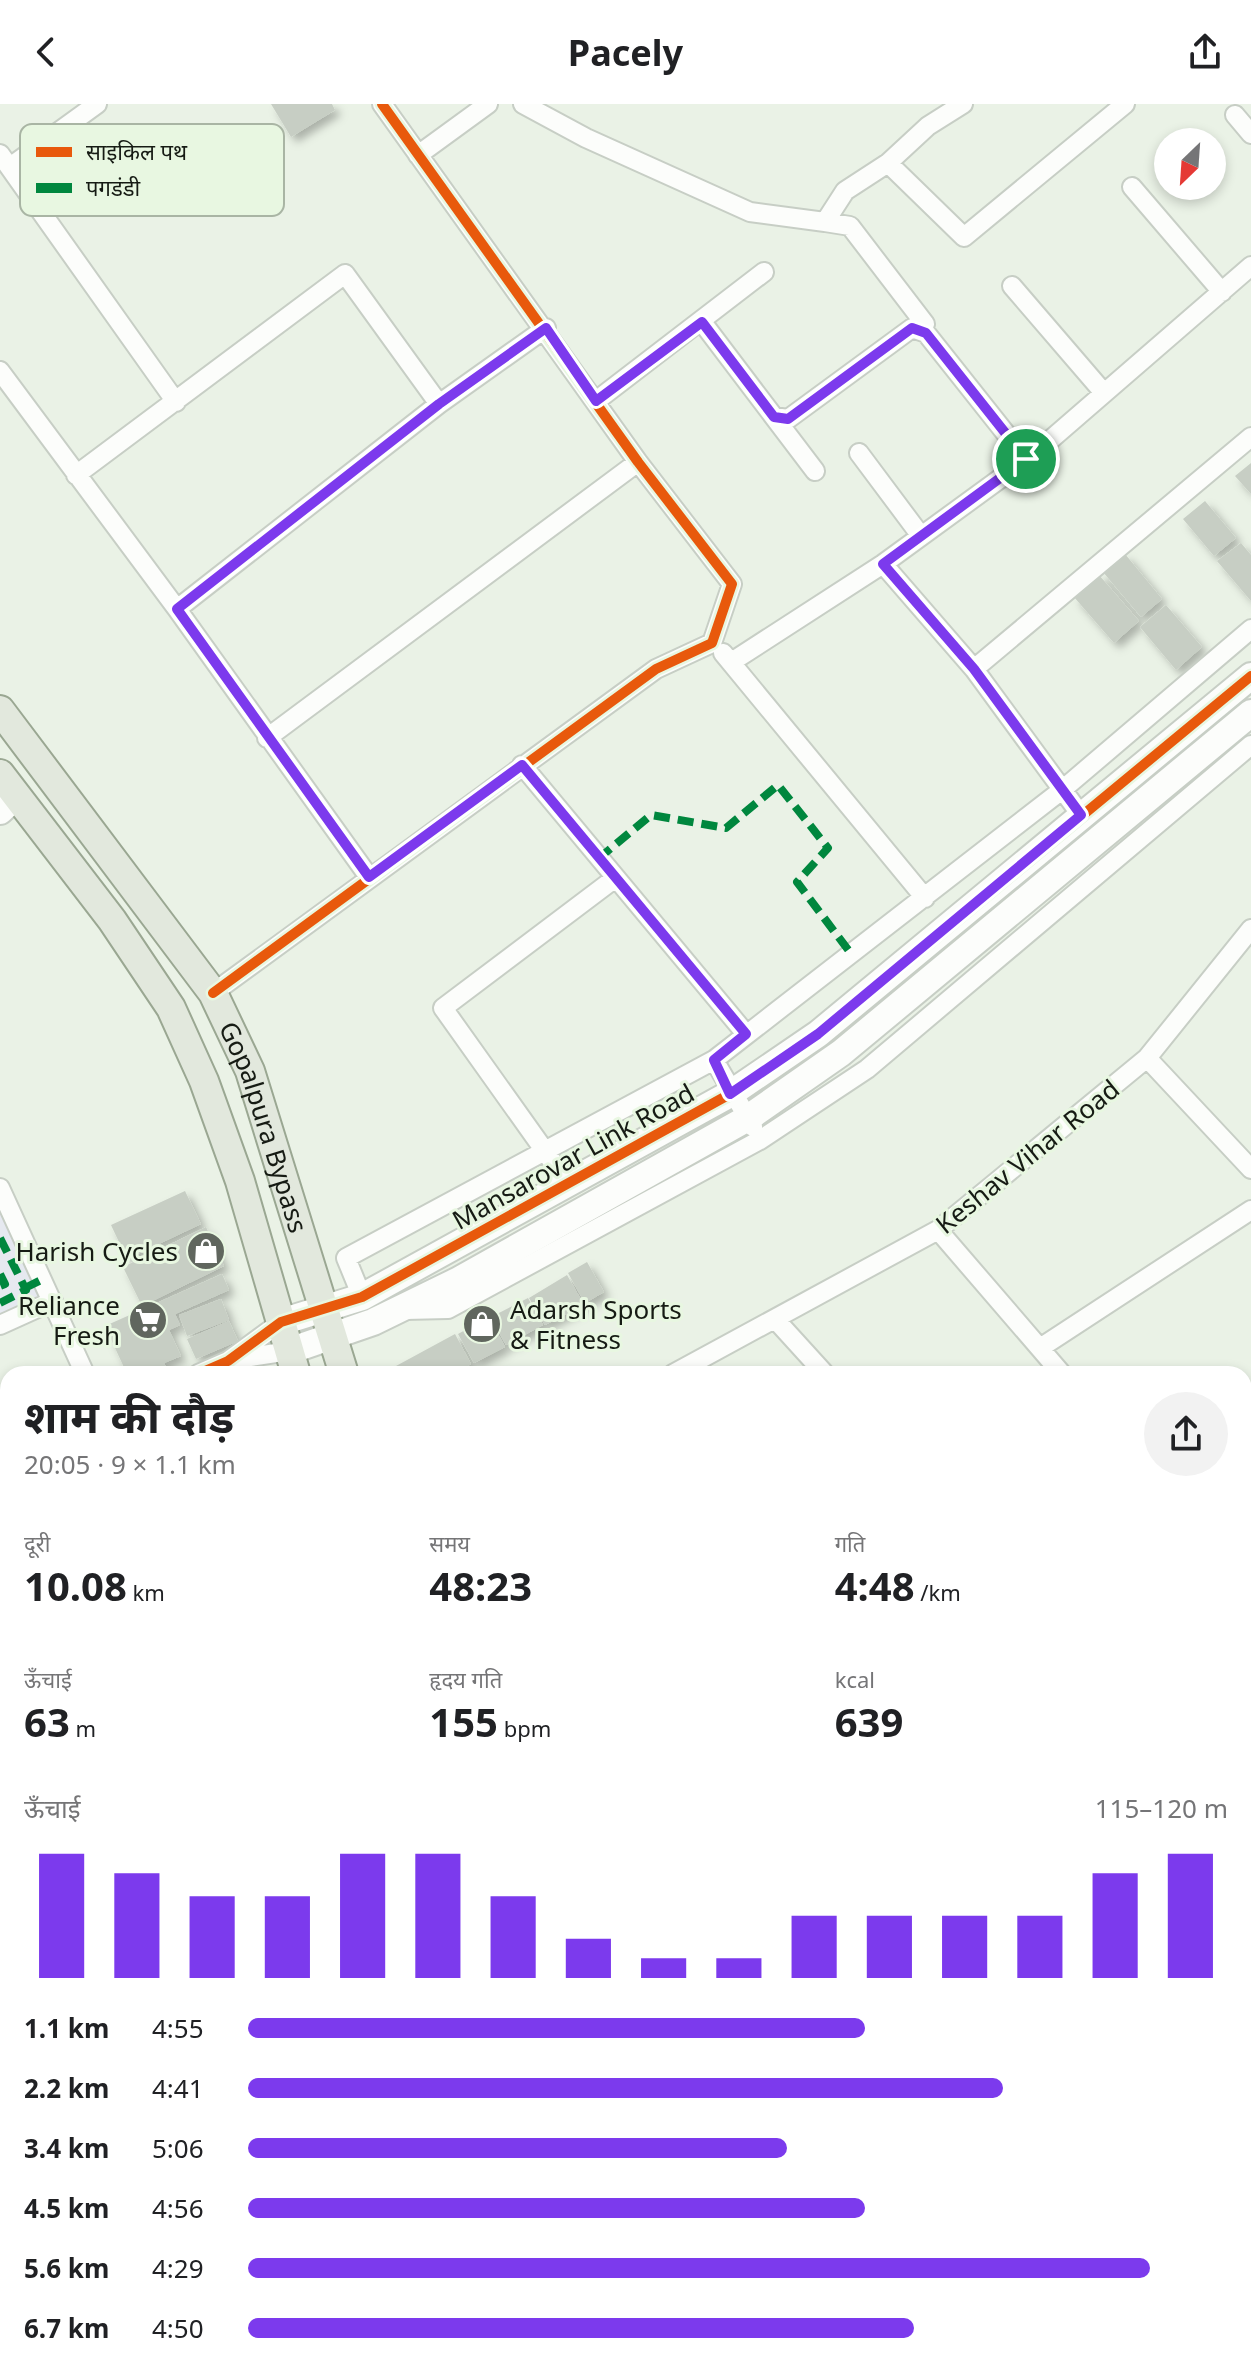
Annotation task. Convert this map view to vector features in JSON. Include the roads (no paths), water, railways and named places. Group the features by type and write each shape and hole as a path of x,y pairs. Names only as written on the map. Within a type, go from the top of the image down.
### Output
{"main road":[{"name":"Gopalpura Bypass","path":"0,710 213,993 250,1071 341,1366"},
{"name":"Gopalpura Bypass","path":"5,794 112,920 171,1008 204,1081 240,1181 292,1363"}],"street":[{"path":"65,124 97,104"},
{"path":"213,993 656,669 712,643 732,584 638,462 546,328 382,104"},
{"path":"418,155 488,104"},
{"path":"523,104 586,138 750,212 850,226 925,324"},
{"path":"825,222 845,191 888,163 928,126 963,104"},
{"path":"888,163 964,237 1125,104"},
{"path":"1235,115 1251,134"},
{"path":"5,161 20,182"},
{"path":"1132,187 1222,292"},
{"path":"44,216 176,402"},
{"path":"733,661 883,564 1026,459 1251,266"},
{"path":"596,401 764,272"},
{"path":"76,475 345,274 439,404"},
{"path":"1012,286 1104,393"},
{"path":"702,322 815,471"},
{"path":"177,609 439,404 546,328"},
{"path":"774,417 788,419 912,328 926,333 1026,459"},
{"path":"0,371 177,609 369,877"},
{"path":"974,669 1251,437"},
{"path":"859,453 921,536"},
{"path":"267,738 638,462"},
{"path":"883,564 974,669 1081,815"},
{"path":"362,1297 346,1258 714,1060 1062,790 1251,629"},
{"path":"712,643 733,661 925,898"},
{"name":"Mansarovar Link Road","path":"228,1361 292,1363 328,1323 362,1297 730,1094 818,1034 1248,679"},
{"name":"Mansarovar Link Road","path":"228,1361 281,1322 328,1323 398,1310 754,1129 841,1053 1139,822 1251,713"},
{"path":"1139,822 1251,745"},
{"path":"522,765 746,1034"},
{"path":"569,1185 443,1008 614,879"},
{"name":"Keshav Vihar Road","path":"688,1366 938,1230 1147,1058 1251,929"},
{"path":"1147,1058 1251,1169"},
{"path":"714,1060 730,1094 754,1129"},
{"path":"0,1188 81,1366"},
{"path":"1040,1348 1251,1210"},
{"path":"938,1230 1055,1366"},
{"path":"0,1325 53,1301"},
{"path":"775,1319 818,1366"},
{"path":"216,1366 228,1361"}],"place":[{"name":"Harish Cycles","path":"206,1251"},
{"name":"Reliance Fresh","path":"148,1320"},
{"name":"Adarsh Sports & Fitness","path":"482,1324"}]}
